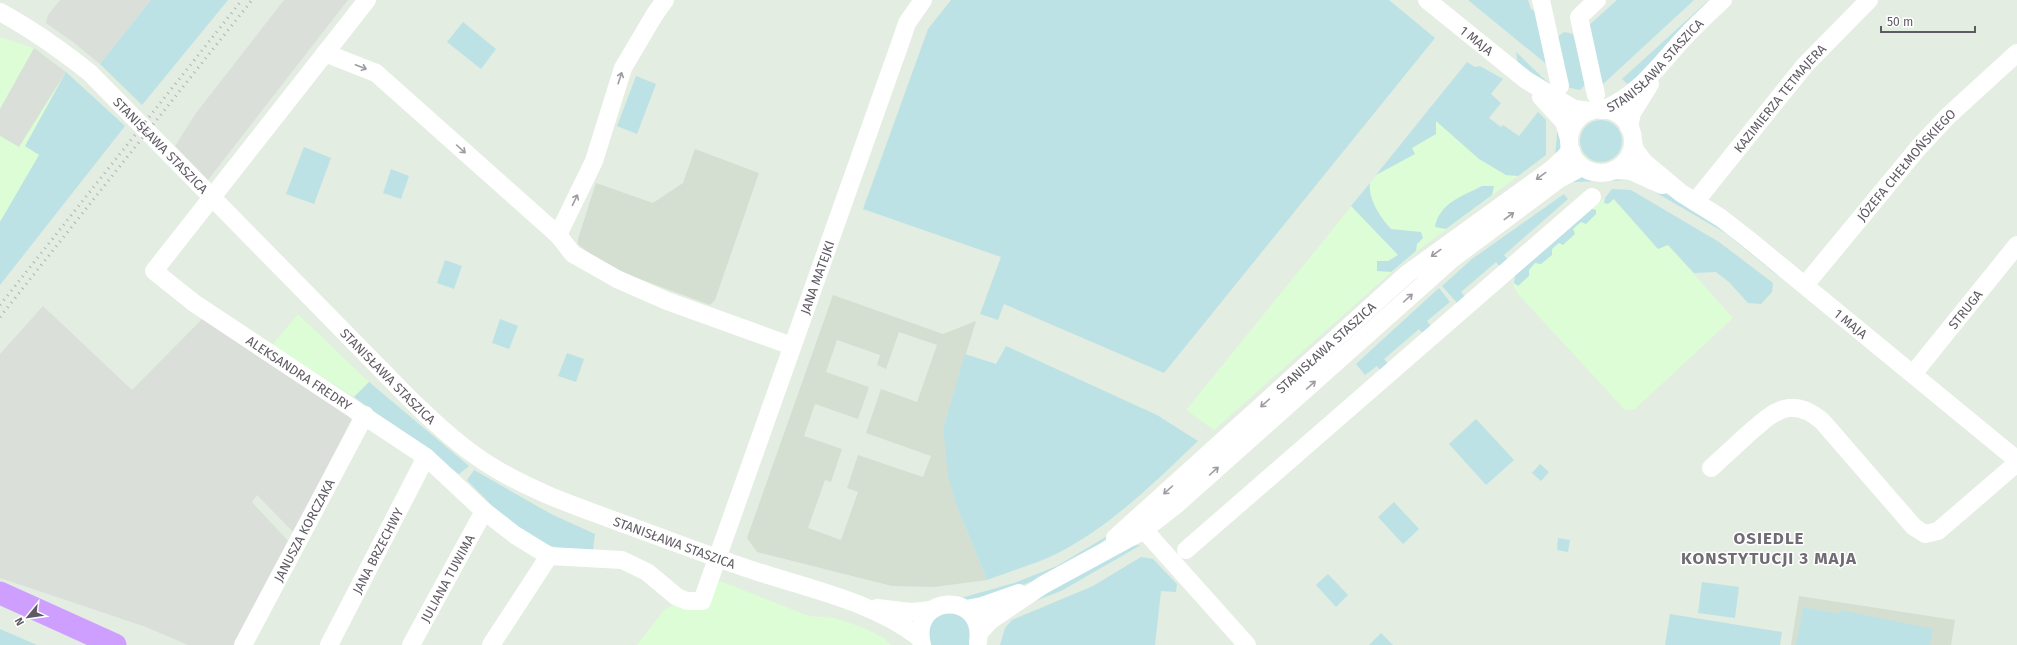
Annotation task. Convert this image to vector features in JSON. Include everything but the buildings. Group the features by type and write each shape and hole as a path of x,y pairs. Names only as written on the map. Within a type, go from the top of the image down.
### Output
{"street":[{"name":"ALEKSANDRA FREDRY","path":"366,0 154,271 194,303 365,415 426,457 484,511 515,535 549,556 622,560 647,572 677,597 687,601 702,601 717,558"},
{"path":"558,235 594,161 624,68 655,14 665,0"},
{"name":"JANA MATEJKI","path":"717,558 907,23 924,0"},
{"name":"1 MAJA","path":"1427,0 1526,80 1574,110 1596,105"},
{"path":"1541,0 1560,86"},
{"path":"1596,105 1579,17 1597,0"},
{"name":"STANISŁAWA STASZICA","path":"1596,105 1618,104 1659,68 1692,29 1723,0"},
{"name":"KAZIMIERZA TETMAJERA","path":"1688,198 1805,65 1869,0"},
{"name":"STANISŁAWA STASZICA","path":"0,12 29,28 60,49 90,73 246,230 412,401 466,449 496,469 555,498 717,558 862,606 908,629 921,641"},
{"path":"325,53 376,73 558,235 573,254 617,279 668,301 792,346"},
{"name":"JÓZEFA CHEŁMOŃSKIEGO","path":"1805,285 1919,148 1948,116 2017,53"},
{"path":"1596,105 1576,122 1570,145 1575,160 1582,167 1598,173 1614,170 1628,158 1632,113 1659,68"},
{"name":"1 MAJA","path":"1526,80 1564,122 1570,145"},
{"path":"1596,105 1618,114 1631,134"},
{"name":"1 MAJA","path":"1631,134 1639,157 1688,198 1734,228 1805,285 2017,462"},
{"name":"STANISŁAWA STASZICA","path":"1139,525 1407,274 1552,169 1570,145"},
{"name":"STANISŁAWA STASZICA","path":"978,639 991,620 1043,585 1092,558 1139,525 1176,505 1452,258 1559,179 1582,167"},
{"name":"1 MAJA","path":"1614,170 1631,171 1688,198"},
{"path":"1186,550 1592,197"},
{"name":"STRUGA","path":"1913,374 2017,245"},
{"path":"1711,468 1776,411 1793,408 1804,410 1813,414 1822,421 1914,527 1925,534 1938,531 2017,462"},
{"name":"JANUSZA KORCZAKA","path":"243,645 365,415"},
{"name":"JANA BRZECHWY","path":"329,645 426,457"},
{"name":"JULIANA TUWIMA","path":"411,645 484,511"},
{"path":"1139,525 1247,645"},
{"path":"491,645 549,556"},
{"name":"STANISŁAWA STASZICA","path":"862,606 911,612 931,610 940,605 949,604 958,605 966,609 982,606 1043,585"},
{"path":"966,609 978,624 978,639"},
{"path":"921,641 921,625 925,616 931,610"}],"shaded area":[{"path":"60,0 151,0 100,64 46,23 48,15"},
{"path":"151,0 228,0 142,105 100,64"},
{"path":"284,0 348,0 208,180 175,146 196,113"},
{"path":"951,0 1389,0 1435,38 1164,373 1004,304 998,320 980,314 1001,257 863,209 928,29"},
{"path":"1468,0 1528,0 1531,9 1539,13 1550,67"},
{"path":"1617,0 1694,0 1602,85 1588,26"},
{"path":"1709,0 1631,87 1622,79"},
{"path":"463,22 496,49 481,69 447,42"},
{"path":"1564,32 1573,34 1587,83 1580,90 1566,87 1556,38"},
{"path":"0,37 34,48 66,72 26,146 40,155 0,222"},
{"path":"34,48 66,72 19,147 0,136 0,109"},
{"path":"1516,52 1560,94 1518,65"},
{"path":"1467,62 1475,67 1480,66 1503,79 1491,94 1501,103 1489,118 1501,127 1503,125 1519,136 1538,112 1546,120 1546,155 1518,176 1506,175 1479,159 1436,121 1436,134 1412,148 1415,154 1376,175"},
{"path":"66,72 125,126 0,285 0,222 39,155 25,146"},
{"path":"636,76 656,84 637,134 617,126"},
{"path":"1427,113 1506,175 1518,176 1404,261 1214,430 1186,410"},
{"path":"1597,120 1605,120 1616,126 1622,137 1622,145 1616,156 1605,162 1597,162 1586,156 1580,145 1580,137 1586,126"},
{"path":"1558,123 1562,140 1560,148 1555,156"},
{"path":"304,147 331,158 314,204 286,194"},
{"path":"695,149 759,173 715,300 710,305 626,274 600,262 578,244 578,239 596,183 653,203 683,183"},
{"path":"391,169 409,176 401,199 383,193"},
{"path":"1619,175 1629,180 1573,182 1570,176 1583,176 1596,179"},
{"path":"1645,182 1725,227 1773,265 1778,276 1727,234 1643,185"},
{"path":"1370,183 1371,195 1376,208 1391,229 1421,232 1423,238 1417,244 1416,251 1391,272 1377,271 1377,261 1388,261 1398,255 1351,206"},
{"path":"1482,186 1494,186 1492,195 1446,229 1435,227 1441,212 1447,206 1460,197"},
{"path":"1612,189 1631,190 1719,242 1773,283 1772,292 1761,304 1748,303 1729,282 1716,272 1694,273 1668,245 1658,249 1614,199 1608,204 1604,203 1605,198"},
{"path":"1564,194 1568,199 1504,255 1510,262 1502,269 1496,262 1461,292 1467,299 1459,305 1442,286 1472,259"},
{"path":"1605,198 1613,199 1658,248 1668,245 1733,318 1635,409 1625,410 1518,294 1513,285 1515,275"},
{"path":"1592,209 1596,210 1596,214 1586,224 1581,222 1573,229 1575,234 1563,245 1559,243 1552,249 1552,255 1541,264 1535,263 1529,270 1529,276 1518,286 1514,283 1515,275"},
{"path":"445,260 462,266 454,289 437,283"},
{"path":"1439,288 1450,302 1427,321 1433,329 1425,336 1419,329 1384,359 1390,366 1383,373 1377,366 1365,375 1356,364"},
{"path":"833,295 943,334 976,321 944,425 957,507 987,580 934,587 892,586 757,552 747,538","holes":["899,332 937,345 917,402 881,389 866,433 931,456 923,477 858,455 847,488 858,492 841,540 808,528 825,480 831,482 842,449 804,436 815,404 858,419 869,387 826,372 837,340 880,355 877,365 886,369"]},
{"path":"43,306 132,390 203,318 346,411 351,420 294,533 257,495 252,502 291,544 237,645 188,645 146,627 0,578 0,354"},
{"path":"298,314 369,382 354,397 272,345"},
{"path":"500,319 518,326 509,349 492,343"},
{"path":"1006,346 1157,415 1198,441 1132,502 1078,542 1050,557 987,580 957,507 948,476 944,425 965,354 996,364"},
{"path":"567,353 584,359 576,382 558,376"},
{"path":"369,382 469,466 459,474 354,397"},
{"path":"1476,419 1514,460 1486,485 1449,444"},
{"path":"1540,464 1549,472 1541,481 1532,473"},
{"path":"474,470 551,514 595,534 593,550 566,549 551,546 527,534 505,518 467,480"},
{"path":"1394,502 1419,529 1403,544 1378,517"},
{"path":"1114,532 1095,548 1046,576 991,597 971,601 961,598 1014,583 1057,566"},
{"path":"1558,538 1570,540 1568,552 1557,550"},
{"path":"1141,545 1061,591 1022,606 1128,546"},
{"path":"1141,557 1153,559 1177,584 1176,592 1161,591 1155,645 1000,645 1005,628 1012,620 1093,586"},
{"path":"1328,574 1348,595 1336,607 1316,585"},
{"path":"720,581 809,616 835,618 859,626 883,637 891,645 637,645 664,610"},
{"path":"1702,582 1739,587 1735,618 1698,613"},
{"path":"1799,596 1955,620 1951,645 1791,645"},
{"path":"1803,607 1840,614 1841,610 1933,629 1930,645 1796,645"},
{"path":"949,611 968,620 972,640 969,645 930,645 930,623"},
{"path":"1670,614 1782,632 1780,645 1665,645"},
{"path":"0,629 37,645 0,645"},
{"path":"1381,633 1393,645 1369,645"}],"waterway":[{"path":"0,593 115,645"}],"railway":[{"path":"0,305 242,0"},
{"path":"0,317 252,0"}],"district":[{"name":"OSIEDLE KONSTYTUCJI 3 MAJA","path":"1769,548"}]}
